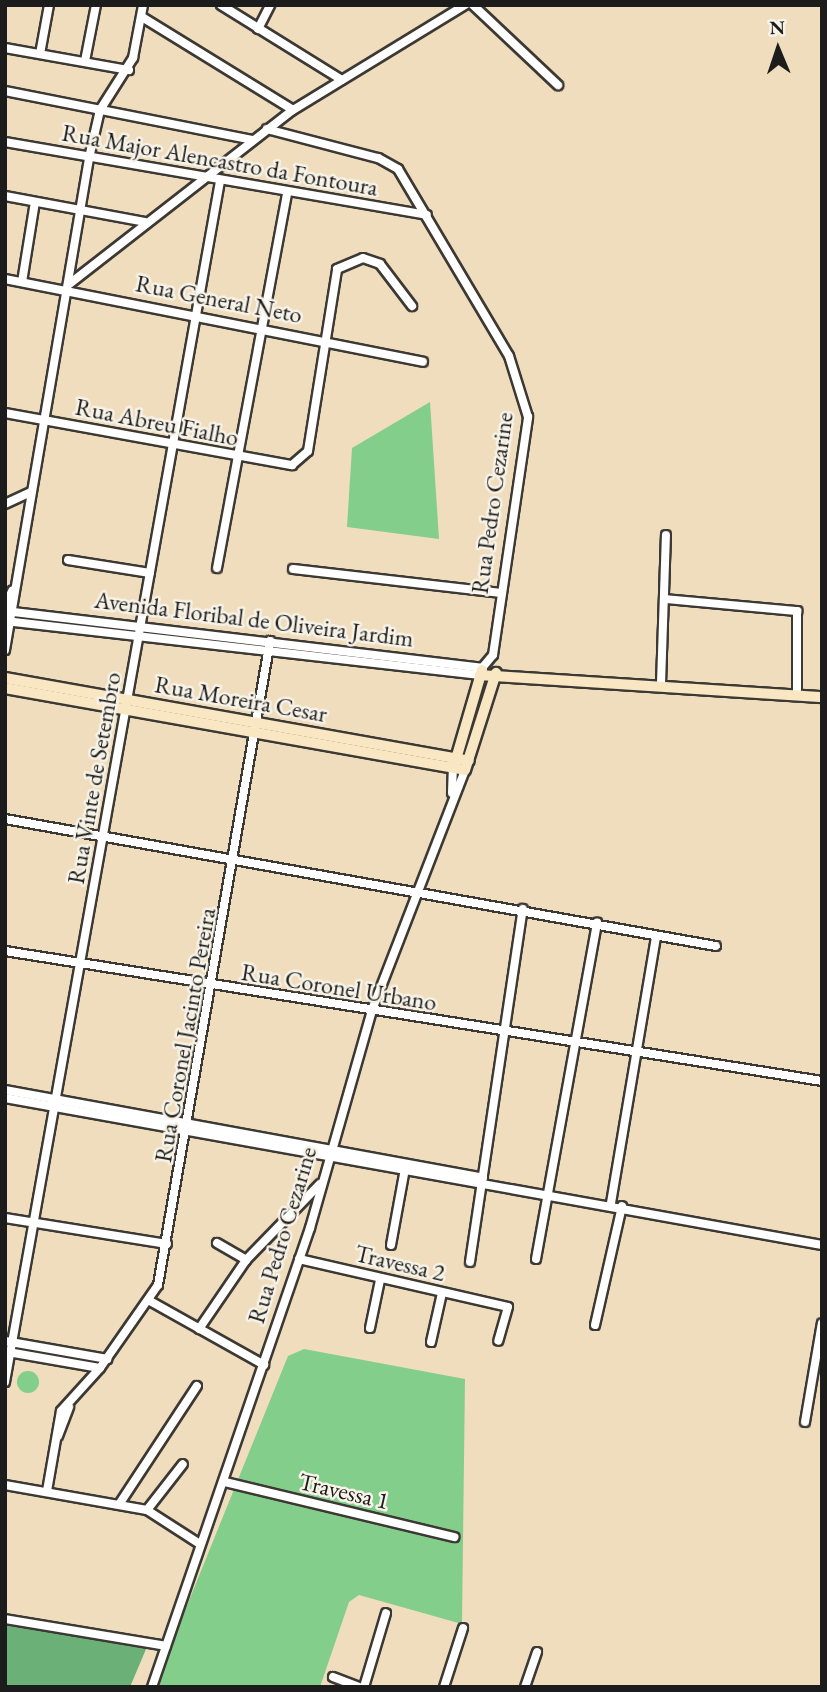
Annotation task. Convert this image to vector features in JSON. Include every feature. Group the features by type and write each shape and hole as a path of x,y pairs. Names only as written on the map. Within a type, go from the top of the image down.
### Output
{"street":[{"path":"40,54 49,5"},
{"path":"85,61 96,5"},
{"path":"5,650 7,615 89,158 100,110 129,70 143,5"},
{"path":"221,5 342,80"},
{"path":"258,29 270,5"},
{"path":"67,287 202,177 293,110 464,5"},
{"path":"473,5 558,85"},
{"path":"142,17 293,110"},
{"path":"5,47 129,70"},
{"path":"5,91 252,141"},
{"name":"Rua Pedro Cezarine","path":"267,129 390,163 427,215 527,399 493,655 481,671 454,763 452,796"},
{"name":"Rua Major Alencastro da Fontoura","path":"5,142 287,193 427,215"},
{"name":"Rua Vinte de Setembro","path":"5,1382 9,1341 81,962 220,181"},
{"path":"217,568 234,456 287,193"},
{"path":"5,196 145,222"},
{"path":"22,282 35,202"},
{"path":"325,340 337,269 344,262 363,258 380,264 411,306"},
{"name":"Rua General Neto","path":"5,279 67,287 423,362"},
{"name":"Rua Abreu Fialho","path":"5,413 280,465 300,461 308,451 325,340"},
{"path":"5,504 31,492"},
{"path":"661,684 666,535"},
{"path":"68,560 150,573"},
{"path":"293,569 502,593"},
{"path":"664,599 797,611 797,694"},
{"name":"Avenida Floribal de Oliveira Jardim","path":"7,615 216,639 270,641 496,673 822,697"},
{"name":"Avenida Floribal de Oliveira Jardim","path":"216,639 269,651 481,671"},
{"name":"Rua Coronel Jacinto Pereira","path":"47,1491 58,1436 57,1420 150,1301 167,1244 270,641"},
{"path":"493,655 496,673"},
{"name":"Rua Pedro Cezarine","path":"152,1687 200,1544 225,1482 299,1259 372,1010 415,889 467,765 496,673"},
{"name":"Rua Moreira Cesar","path":"5,678 127,705 467,765"},
{"name":"Rua Moreira Cesar","path":"5,688 127,705"},
{"path":"468,717 482,720"},
{"path":"5,819 415,889 716,946"},
{"path":"470,1262 508,1033 523,909"},
{"path":"536,1259 597,922"},
{"path":"611,1203 656,936"},
{"name":"Rua Coronel Urbano","path":"5,951 372,1010 460,1027 636,1050 822,1081"},
{"path":"5,1090 54,1103"},
{"path":"5,1098 54,1103 187,1127 331,1148 435,1173 611,1203 822,1245"},
{"path":"187,1127 328,1158 406,1167"},
{"path":"391,1244 406,1167"},
{"path":"199,1329 246,1260 322,1182"},
{"path":"595,1325 622,1206"},
{"path":"5,1217 167,1244"},
{"path":"217,1242 246,1260"},
{"name":"Travessa 2","path":"299,1259 380,1280 508,1307 498,1341"},
{"path":"370,1328 380,1280"},
{"path":"431,1342 442,1293"},
{"path":"150,1301 264,1365"},
{"path":"805,1422 822,1323"},
{"path":"9,1341 107,1359"},
{"path":"8,1352 100,1368"},
{"path":"120,1503 197,1386"},
{"path":"148,1510 183,1464"},
{"name":"Travessa 1","path":"225,1482 454,1537"},
{"path":"5,1485 148,1510 200,1544"},
{"path":"334,1677 361,1687 386,1613"},
{"path":"5,1619 166,1646"},
{"path":"444,1687 463,1628"},
{"path":"525,1687 537,1652"}],"green space":[{"path":"430,402 439,539 347,527 352,448"},
{"path":"304,1349 465,1379 462,1624 359,1595 349,1602 320,1687 154,1687 288,1356"},
{"path":"28,1371 36,1374 39,1382 36,1390 28,1393 20,1390 17,1382 20,1374"},
{"path":"7,1619 149,1642 130,1687 5,1687"}]}
